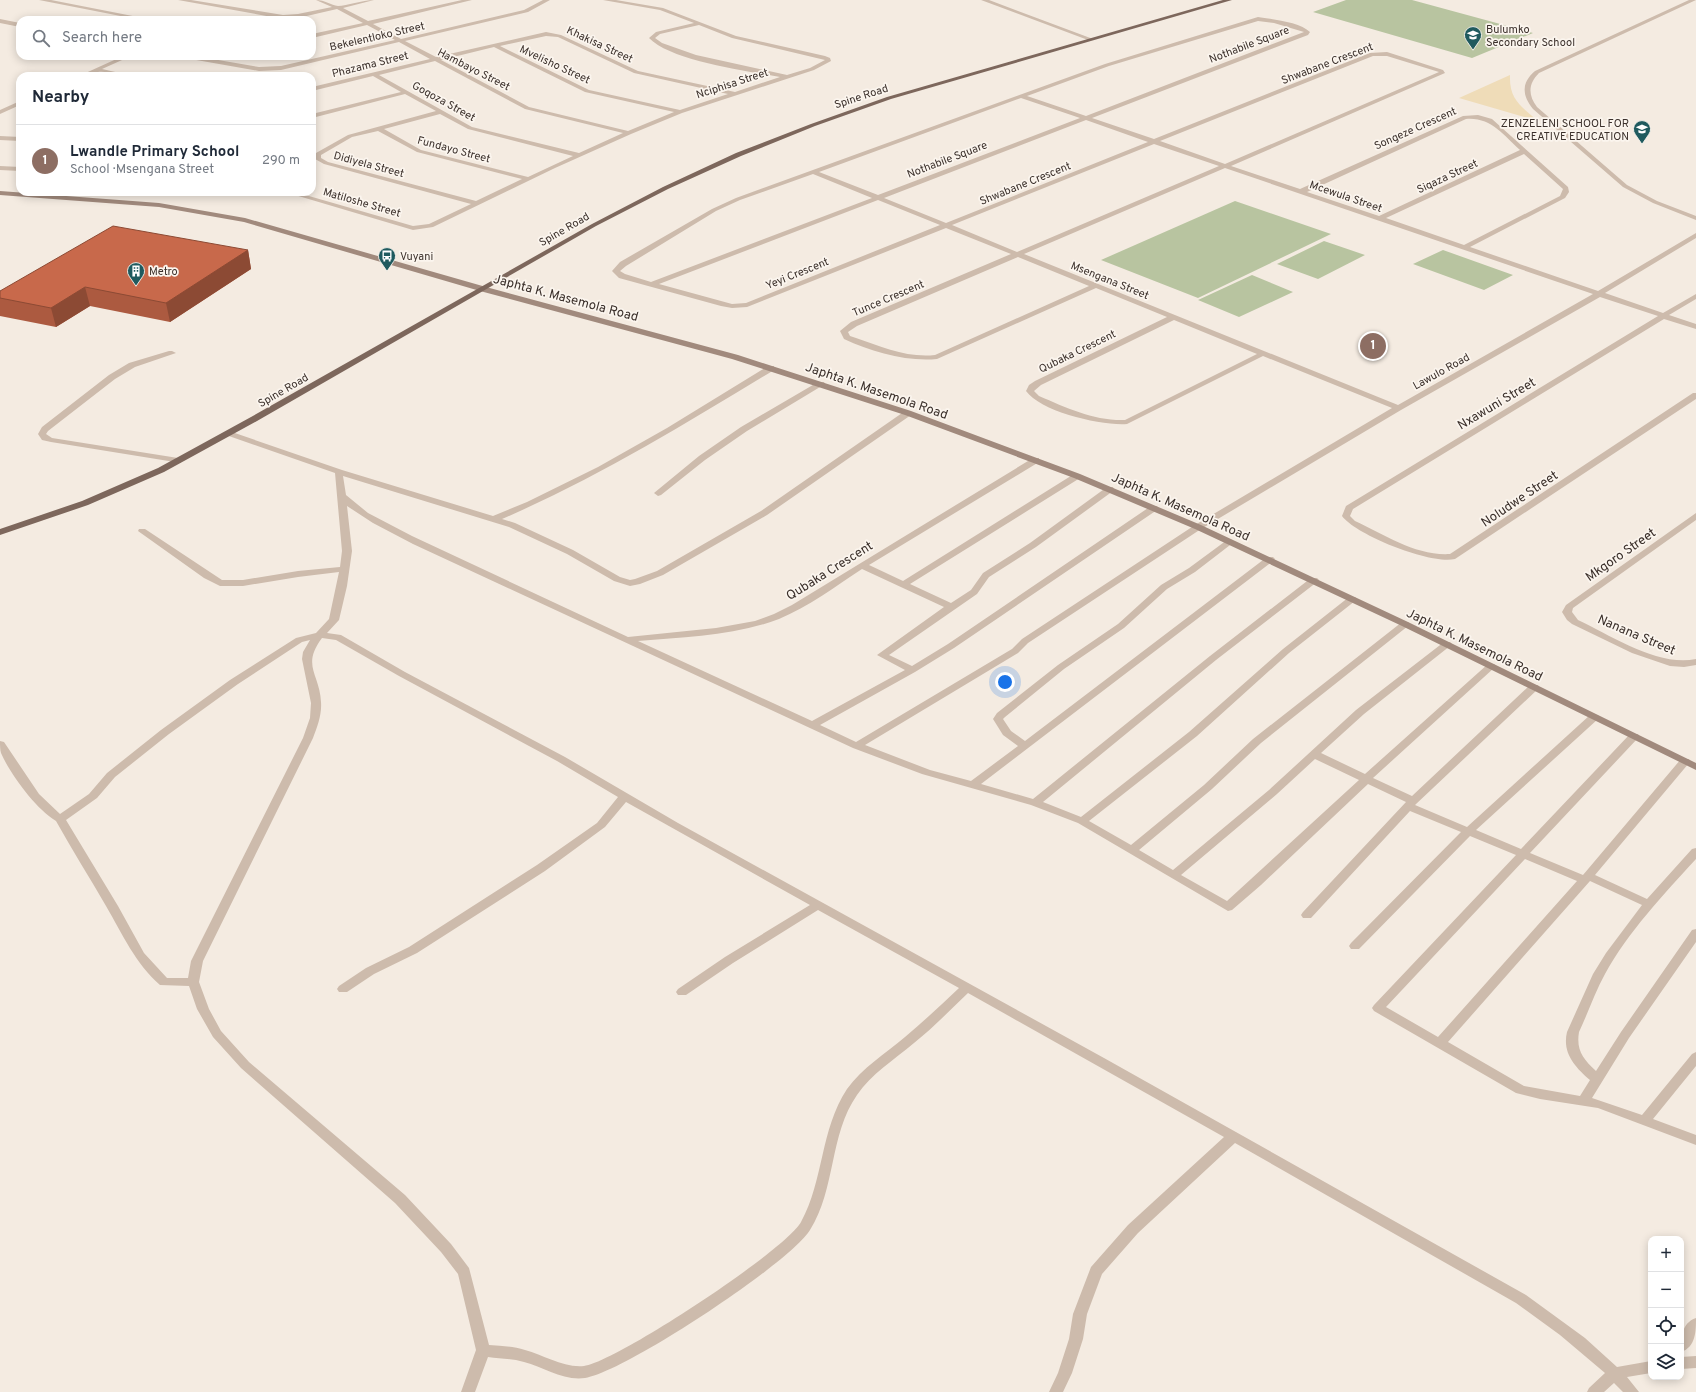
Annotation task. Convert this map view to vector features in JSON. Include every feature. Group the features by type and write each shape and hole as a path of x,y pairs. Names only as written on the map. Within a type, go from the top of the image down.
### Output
{"main road":[{"name":"Spine Road","path":"1170,16 1217,0"},
{"name":"Spine Road","path":"0,532 85,503 178,461 638,200 735,156 836,116 889,98 1229,0"},
{"name":"Japhta K. Masemola Road","path":"0,194 16,195"},
{"name":"Japhta K. Masemola Road","path":"34,196 136,202 225,215 771,368 908,413 1077,476 1198,527 1314,580 1696,766"}],"street":[{"path":"42,0 126,16"},
{"path":"61,4 70,0"},
{"path":"181,0 272,16"},
{"name":"Hambayo Street","path":"318,0 337,8 527,108 629,133"},
{"path":"298,16 371,0"},
{"path":"316,35 469,0"},
{"name":"Bekelentloko Street","path":"316,60 519,13 548,0"},
{"name":"Nciphisa Street","path":"431,226 578,155 629,133 680,112 823,65 828,61 828,59 734,38 700,23 661,9 606,0"},
{"path":"984,0 1090,39"},
{"path":"1694,0 1537,72 1529,79 1526,92 1528,99 1535,108 1625,186 1656,202 1696,218"},
{"name":"Nothabile Square","path":"1258,19 1274,21 1307,32 1306,34 652,284 622,276 616,271 623,264 720,207 1021,96 1134,56 1258,19"},
{"path":"0,21 16,24"},
{"path":"700,23 658,33 652,38 663,46 691,56 787,77"},
{"name":"Khakisa Street","path":"433,59 528,36 550,34 567,39 636,72 735,94"},
{"name":"Mvelisho Street","path":"494,45 587,91 680,112"},
{"name":"Shwabane Crescent","path":"946,225 1372,54 1387,54 1442,71 1440,74 1018,254"},
{"name":"Phazama Street","path":"316,88 433,59"},
{"path":"92,72 119,60"},
{"name":"Bekelentloko Street","path":"206,60 249,68 274,69 314,60"},
{"path":"97,70 108,72"},
{"name":"Goqoza Street","path":"373,74 476,130 578,155"},
{"path":"316,115 407,92"},
{"name":"Mcewula Street","path":"1021,96 1696,327"},
{"path":"0,112 16,105"},
{"name":"Didiyela Street","path":"442,112 350,136 318,154 318,159 326,163 478,204"},
{"name":"Songeze Crescent","path":"1300,192 1465,117 1474,116 1490,120 1566,188 1566,192 1563,197 1464,248"},
{"name":"Fundayo Street","path":"378,128 420,151 529,179"},
{"path":"0,138 16,139"},
{"name":"Siqaza Street","path":"1379,219 1524,150"},
{"path":"0,168 16,169"},
{"name":"Msengana Street","path":"814,172 1398,408"},
{"name":"Matiloshe Street","path":"302,196 413,228 431,226"},
{"name":"Yeyi Crescent","path":"652,284 732,306 747,305 946,225"},
{"name":"Lawulo Road","path":"857,746 896,721 1015,651 1030,637 1100,593 1198,527 1398,408 1598,294 1696,235"},
{"name":"Tunce Crescent","path":"1018,254 854,324 846,328 844,335 853,340 910,357 937,357 1095,286"},
{"path":"1664,316 1696,296"},
{"name":"Nxawuni Street","path":"1346,516 1349,508 1664,316"},
{"name":"Qubaka Crescent","path":"1174,317 1038,383 1032,387 1030,391 1036,398 1096,421 1107,423 1127,422 1264,353"},
{"path":"172,353 132,366 112,377 45,430 42,434 44,438 51,440 178,461"},
{"path":"494,519 570,484 684,422 771,368"},
{"path":"658,493 702,458 744,429 821,384"},
{"name":"Noludwe Street","path":"1346,516 1352,523 1420,554 1438,558 1452,557 1696,395"},
{"path":"229,433 339,472 494,519 561,548 623,582 637,582 660,572 764,513 908,413"},
{"name":"Qubaka Crescent","path":"627,639 716,631 757,623 795,607 887,550 981,495 1036,460"},
{"path":"339,472 339,484 342,497 347,551 334,620 310,645 306,666 316,700 315,718 308,738 196,961 193,982 203,1009 217,1034 245,1065 400,1199 446,1248 464,1272 483,1350 468,1392"},
{"path":"903,585 1077,476"},
{"path":"912,670 882,656 901,640 974,592 986,575 1038,541 1110,489"},
{"path":"342,497 381,524 416,542 857,746 926,772 1035,803 1082,821 1175,874 1228,907 1257,882 1365,778 1491,666"},
{"path":"812,725 912,670 1154,508"},
{"name":"Mkgoro Street","path":"1570,618 1567,612 1569,607 1696,516"},
{"path":"142,531 207,576 220,583 243,583 298,574 344,569"},
{"path":"1026,746 1002,726 998,719 1001,715 1062,667 1121,626 1164,587 1192,570 1230,542"},
{"path":"973,785 1270,560"},
{"path":"863,566 952,607"},
{"path":"1035,803 1213,658 1314,580"},
{"path":"1082,821 1192,734 1286,651 1352,599"},
{"name":"Nanana Street","path":"1570,618 1659,661 1678,665 1690,665 1696,662"},
{"path":"1133,850 1208,787 1257,741 1405,624"},
{"path":"60,819 92,796 111,775 165,732 234,682 299,640 319,635 338,637 402,674 561,760 1521,1299 1564,1330 1615,1373 1632,1392"},
{"path":"1175,874 1316,754 1360,712 1447,644"},
{"path":"1307,915 1411,803 1534,687"},
{"path":"1355,946 1468,832 1594,717"},
{"path":"1634,736 1378,1008 1520,1090 1556,1098 1584,1100 1645,1120 1696,1140"},
{"path":"0,744 41,804 50,814 60,819 79,854 113,908 143,963 164,982 193,982"},
{"path":"1316,754 1468,832 1650,904"},
{"path":"1440,1044 1544,924 1587,878 1685,761"},
{"path":"343,989 370,971 413,950 541,868 601,825 625,796"},
{"path":"1597,1079 1575,1057 1571,1050 1570,1040 1599,974 1650,904 1696,852"},
{"path":"682,992 722,964 818,905"},
{"path":"1584,1100 1696,933"},
{"path":"483,1350 525,1356 576,1373 588,1372 621,1359 746,1278 793,1242 805,1229 820,1194 837,1119 850,1093 867,1073 901,1047 966,988"},
{"path":"1645,1120 1696,1057"},
{"path":"1056,1392 1065,1373 1074,1346 1080,1314 1096,1271 1133,1229 1233,1137"},
{"path":"1682,1344 1696,1324"},
{"path":"1684,1363 1696,1362"},
{"path":"1594,1392 1615,1373 1648,1368"}],"green space":[{"path":"1346,0 1412,0 1533,33 1472,58 1313,12"},
{"path":"1235,201 1331,234 1198,298 1101,260"},
{"path":"1324,241 1365,255 1318,279 1277,264"},
{"path":"1443,250 1513,275 1484,290 1413,264"},
{"path":"1252,275 1293,292 1239,317 1198,300"}],"sand":[{"path":"1510,75 1510,84 1517,102 1538,121 1459,98"}],"building":[{"path":"113,226 248,250 166,303 85,287 51,308 0,298 0,291"}],"place":[{"name":"Bulumko Secondary School","path":"1473,50"},
{"name":"ZENZELENI SCHOOL FOR CREATIVE EDUCATION","path":"1642,144"},
{"name":"Vuyani","path":"387,271"},
{"name":"Metro","path":"136,286"},
{"name":"Lwandle Primary School","path":"1373,346"}]}
